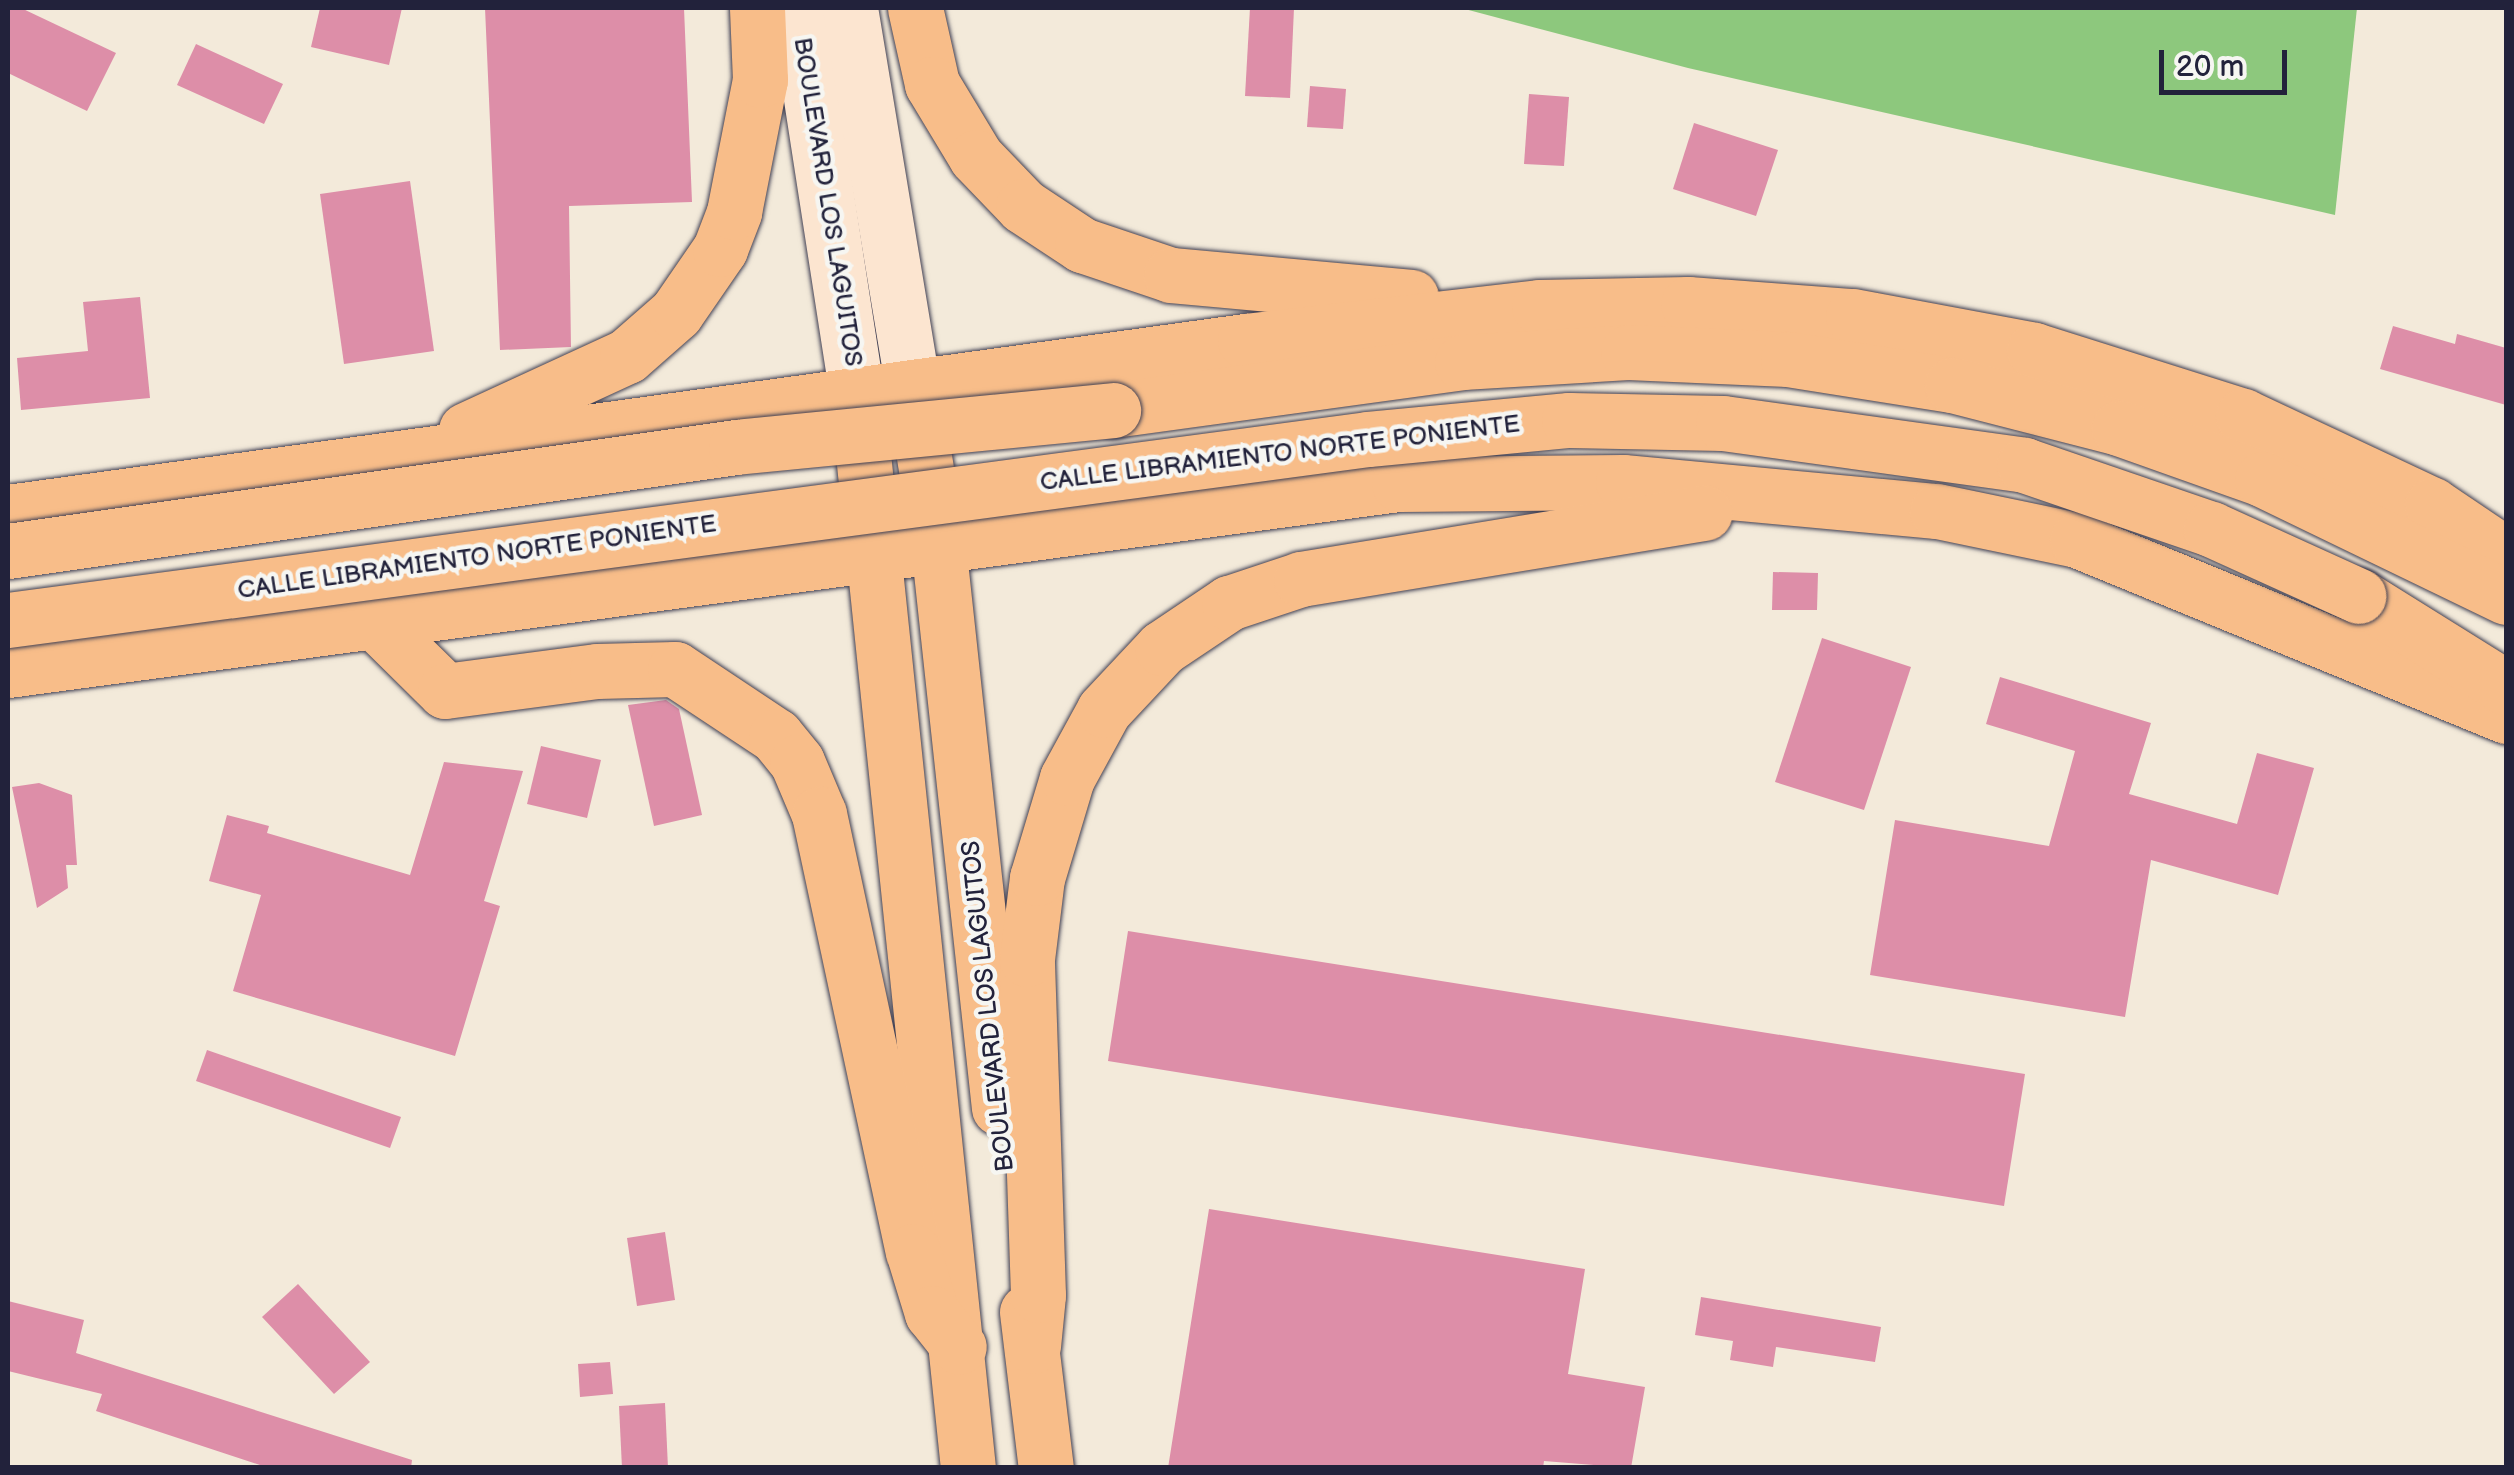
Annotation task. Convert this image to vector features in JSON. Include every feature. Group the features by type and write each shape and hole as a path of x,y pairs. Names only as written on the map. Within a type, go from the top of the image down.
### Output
{"main road":[{"path":"399,459 627,356 676,313 720,249 734,212 760,80 758,8"},
{"name":"BOULEVARD LOS LAGUITOS","path":"797,8 857,396"},
{"path":"850,8 913,388"},
{"path":"915,8 932,84 976,157 1023,206 1082,245 1171,274 1539,307"},
{"path":"8,512 1539,307 1688,304 1853,316 2034,350 2243,416 2432,505 2506,555"},
{"path":"8,551 736,447 1114,410 1462,362 1628,352 1788,358 1952,385 2119,428 2262,479 2506,597"},
{"name":"BOULEVARD LOS LAGUITOS","path":"913,388 938,544 1003,1141 1046,1468"},
{"path":"857,396 968,1468"},
{"name":"CALLE LIBRAMIENTO NORTE PONIENTE","path":"8,620 1349,442 1569,420 1723,422 2024,465 2211,528 2359,596 2506,688"},
{"name":"CALLE LIBRAMIENTO NORTE PONIENTE","path":"8,670 1399,484 1623,482 1780,492 1937,511 2077,540 2506,716"},
{"path":"1032,1346 1038,1296 1027,959 1037,878 1062,794 1104,710 1162,648 1229,602 1300,579 1710,512 1780,492"},
{"path":"372,620 445,691 597,671 675,670 776,736 797,762 819,814 913,1251 932,1313 958,1347"}],"green space":[{"path":"1461,8 2357,8 2335,215 1688,68"}],"building":[{"path":"8,8 21,8 116,53 87,111 8,73"},
{"path":"320,8 402,8 389,65 311,47"},
{"path":"485,8 684,8 692,202 569,206 571,347 500,350"},
{"path":"1250,8 1294,8 1290,98 1245,96"},
{"path":"196,44 283,84 264,124 177,85"},
{"path":"1310,86 1346,89 1343,129 1307,127"},
{"path":"1529,94 1569,97 1564,166 1524,164"},
{"path":"1694,123 1778,150 1756,216 1673,189"},
{"path":"410,181 434,351 344,364 320,194"},
{"path":"140,297 150,398 21,410 17,358 88,351 83,302"},
{"path":"2393,326 2455,344 2457,334 2506,348 2506,405 2380,369"},
{"path":"1773,572 1818,573 1817,610 1772,610"},
{"path":"1822,638 1911,667 1864,810 1775,782"},
{"path":"2000,677 2151,723 2129,794 2237,824 2257,753 2314,768 2278,895 2151,860 2125,1017 1870,975 1895,820 2049,846 2075,751 1986,724"},
{"path":"666,700 679,709 702,815 654,826 628,705"},
{"path":"541,746 601,760 587,818 527,804"},
{"path":"444,762 523,771 484,901 500,906 455,1056 233,991 261,895 209,881 227,815 269,826 267,833 410,875"},
{"path":"39,783 72,795 77,865 66,865 68,888 37,908 12,787"},
{"path":"1128,931 2025,1074 2004,1206 1108,1061"},
{"path":"207,1050 401,1117 390,1148 196,1081"},
{"path":"1209,1209 1585,1269 1568,1374 1645,1387 1631,1468 1544,1461 1543,1468 1168,1468"},
{"path":"665,1232 675,1300 637,1306 627,1238"},
{"path":"298,1284 370,1362 334,1394 262,1317"},
{"path":"1701,1297 1881,1327 1875,1362 1776,1347 1773,1367 1730,1360 1733,1341 1695,1335"},
{"path":"8,1301 84,1320 76,1353 412,1460 411,1468 269,1468 96,1411 102,1394 8,1371"},
{"path":"610,1362 613,1394 580,1397 578,1364"},
{"path":"665,1403 668,1468 622,1468 619,1406"}]}
